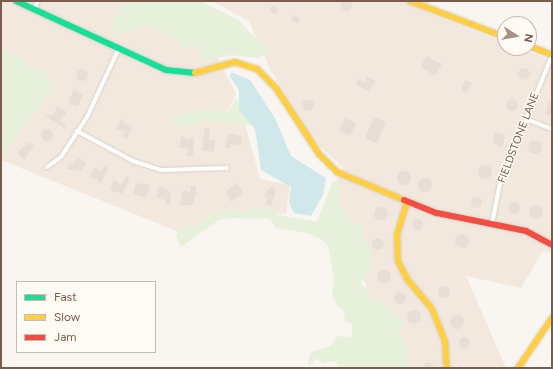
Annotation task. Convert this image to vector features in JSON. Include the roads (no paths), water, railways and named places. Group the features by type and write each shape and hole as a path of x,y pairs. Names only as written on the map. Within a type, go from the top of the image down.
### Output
{"street":[{"path":"16,1 176,72 195,73 235,62 257,69 276,88 319,154 337,172 437,213 526,231 552,245"},
{"path":"34,9 38,1"},
{"path":"410,1 497,34"},
{"path":"47,168 61,157 78,131 119,48"},
{"path":"537,49 552,55"},
{"name":"FIELDSTONE LANE","path":"492,224 500,187 552,55"},
{"path":"526,119 552,129"},
{"path":"78,131 133,161 160,170 227,168"},
{"path":"408,202 397,234 398,261 407,279 432,309 445,342 447,368"},
{"path":"518,368 552,318"}],"water":[{"path":"231,72 250,80 275,118 291,156 326,178 323,195 311,216 294,213 289,203 291,187 261,170 255,129 239,109 239,90 230,77"}]}
